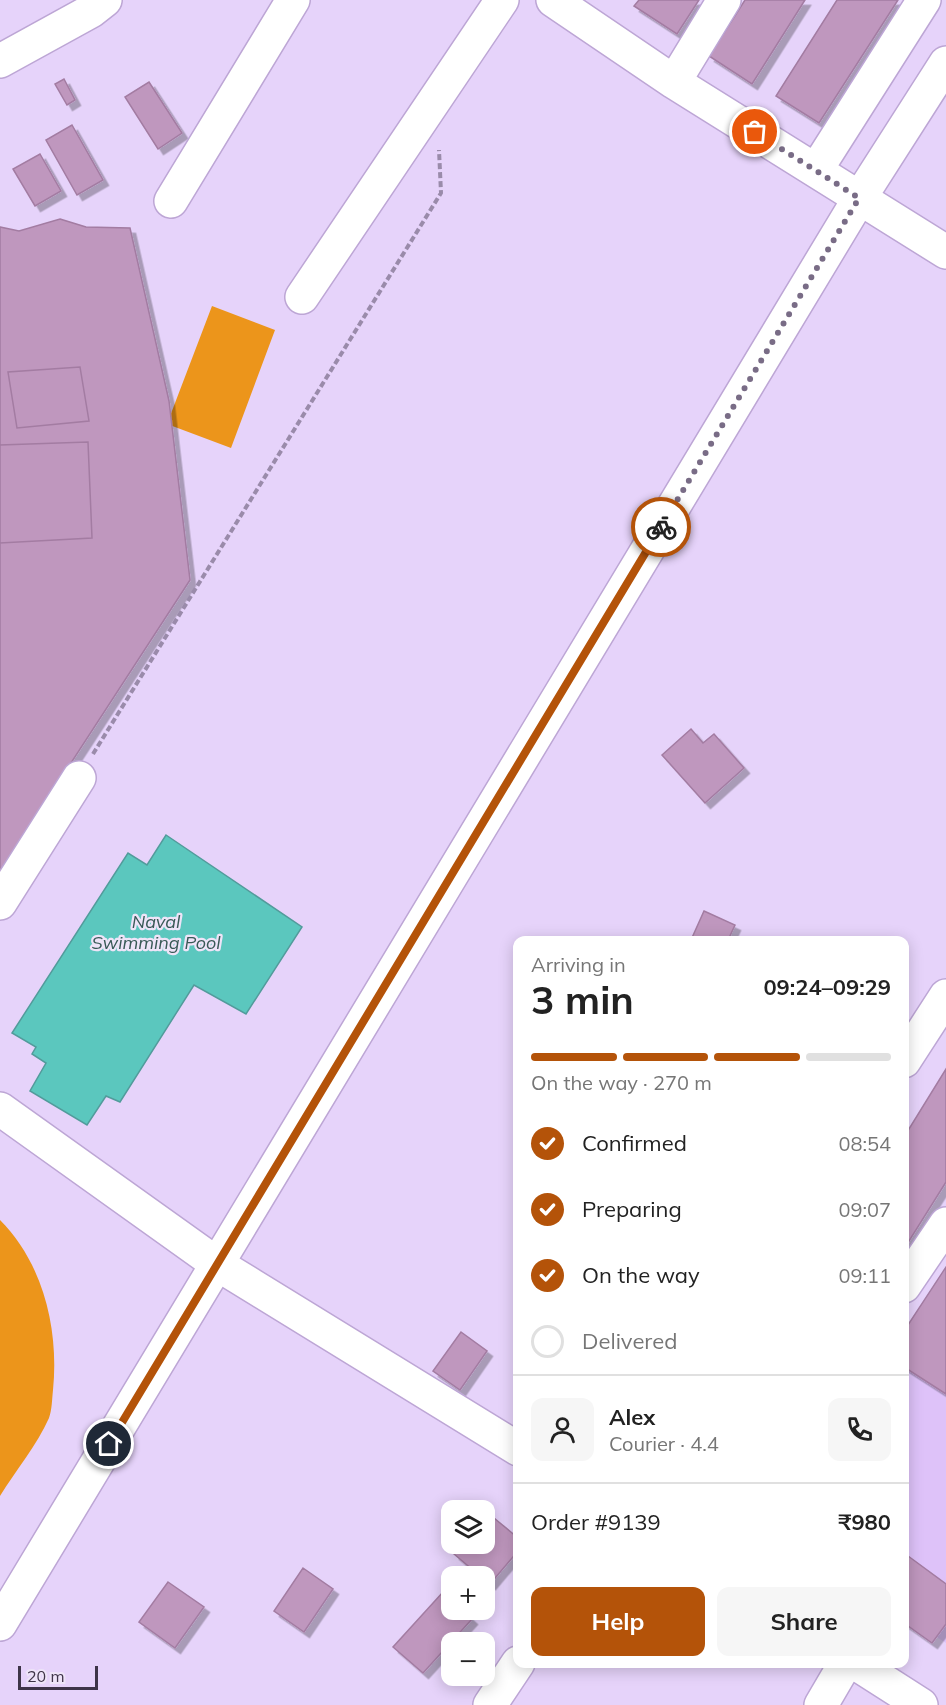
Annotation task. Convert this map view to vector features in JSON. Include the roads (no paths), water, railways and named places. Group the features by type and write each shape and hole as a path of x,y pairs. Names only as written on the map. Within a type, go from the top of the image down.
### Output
{"street":[{"path":"0,61 91,11 105,0"},
{"path":"171,201 293,0"},
{"path":"302,297 502,0"},
{"path":"553,0 674,82 946,252"},
{"path":"674,82 724,0"},
{"path":"816,170 924,0"},
{"path":"0,1624 859,198 946,63"},
{"path":"0,903 79,778"},
{"path":"909,1053 946,996"},
{"path":"0,1109 217,1264 513,1446"},
{"path":"909,1279 946,1224"},
{"path":"490,1705 515,1668"},
{"path":"821,1705 843,1668"},
{"path":"863,1668 921,1705"}],"water":[{"name":"Naval Swimming Pool","path":"166,835 302,927 246,1014 194,985 120,1102 106,1096 87,1125 30,1091 46,1063 32,1054 36,1047 12,1033 128,853 147,865"}]}
